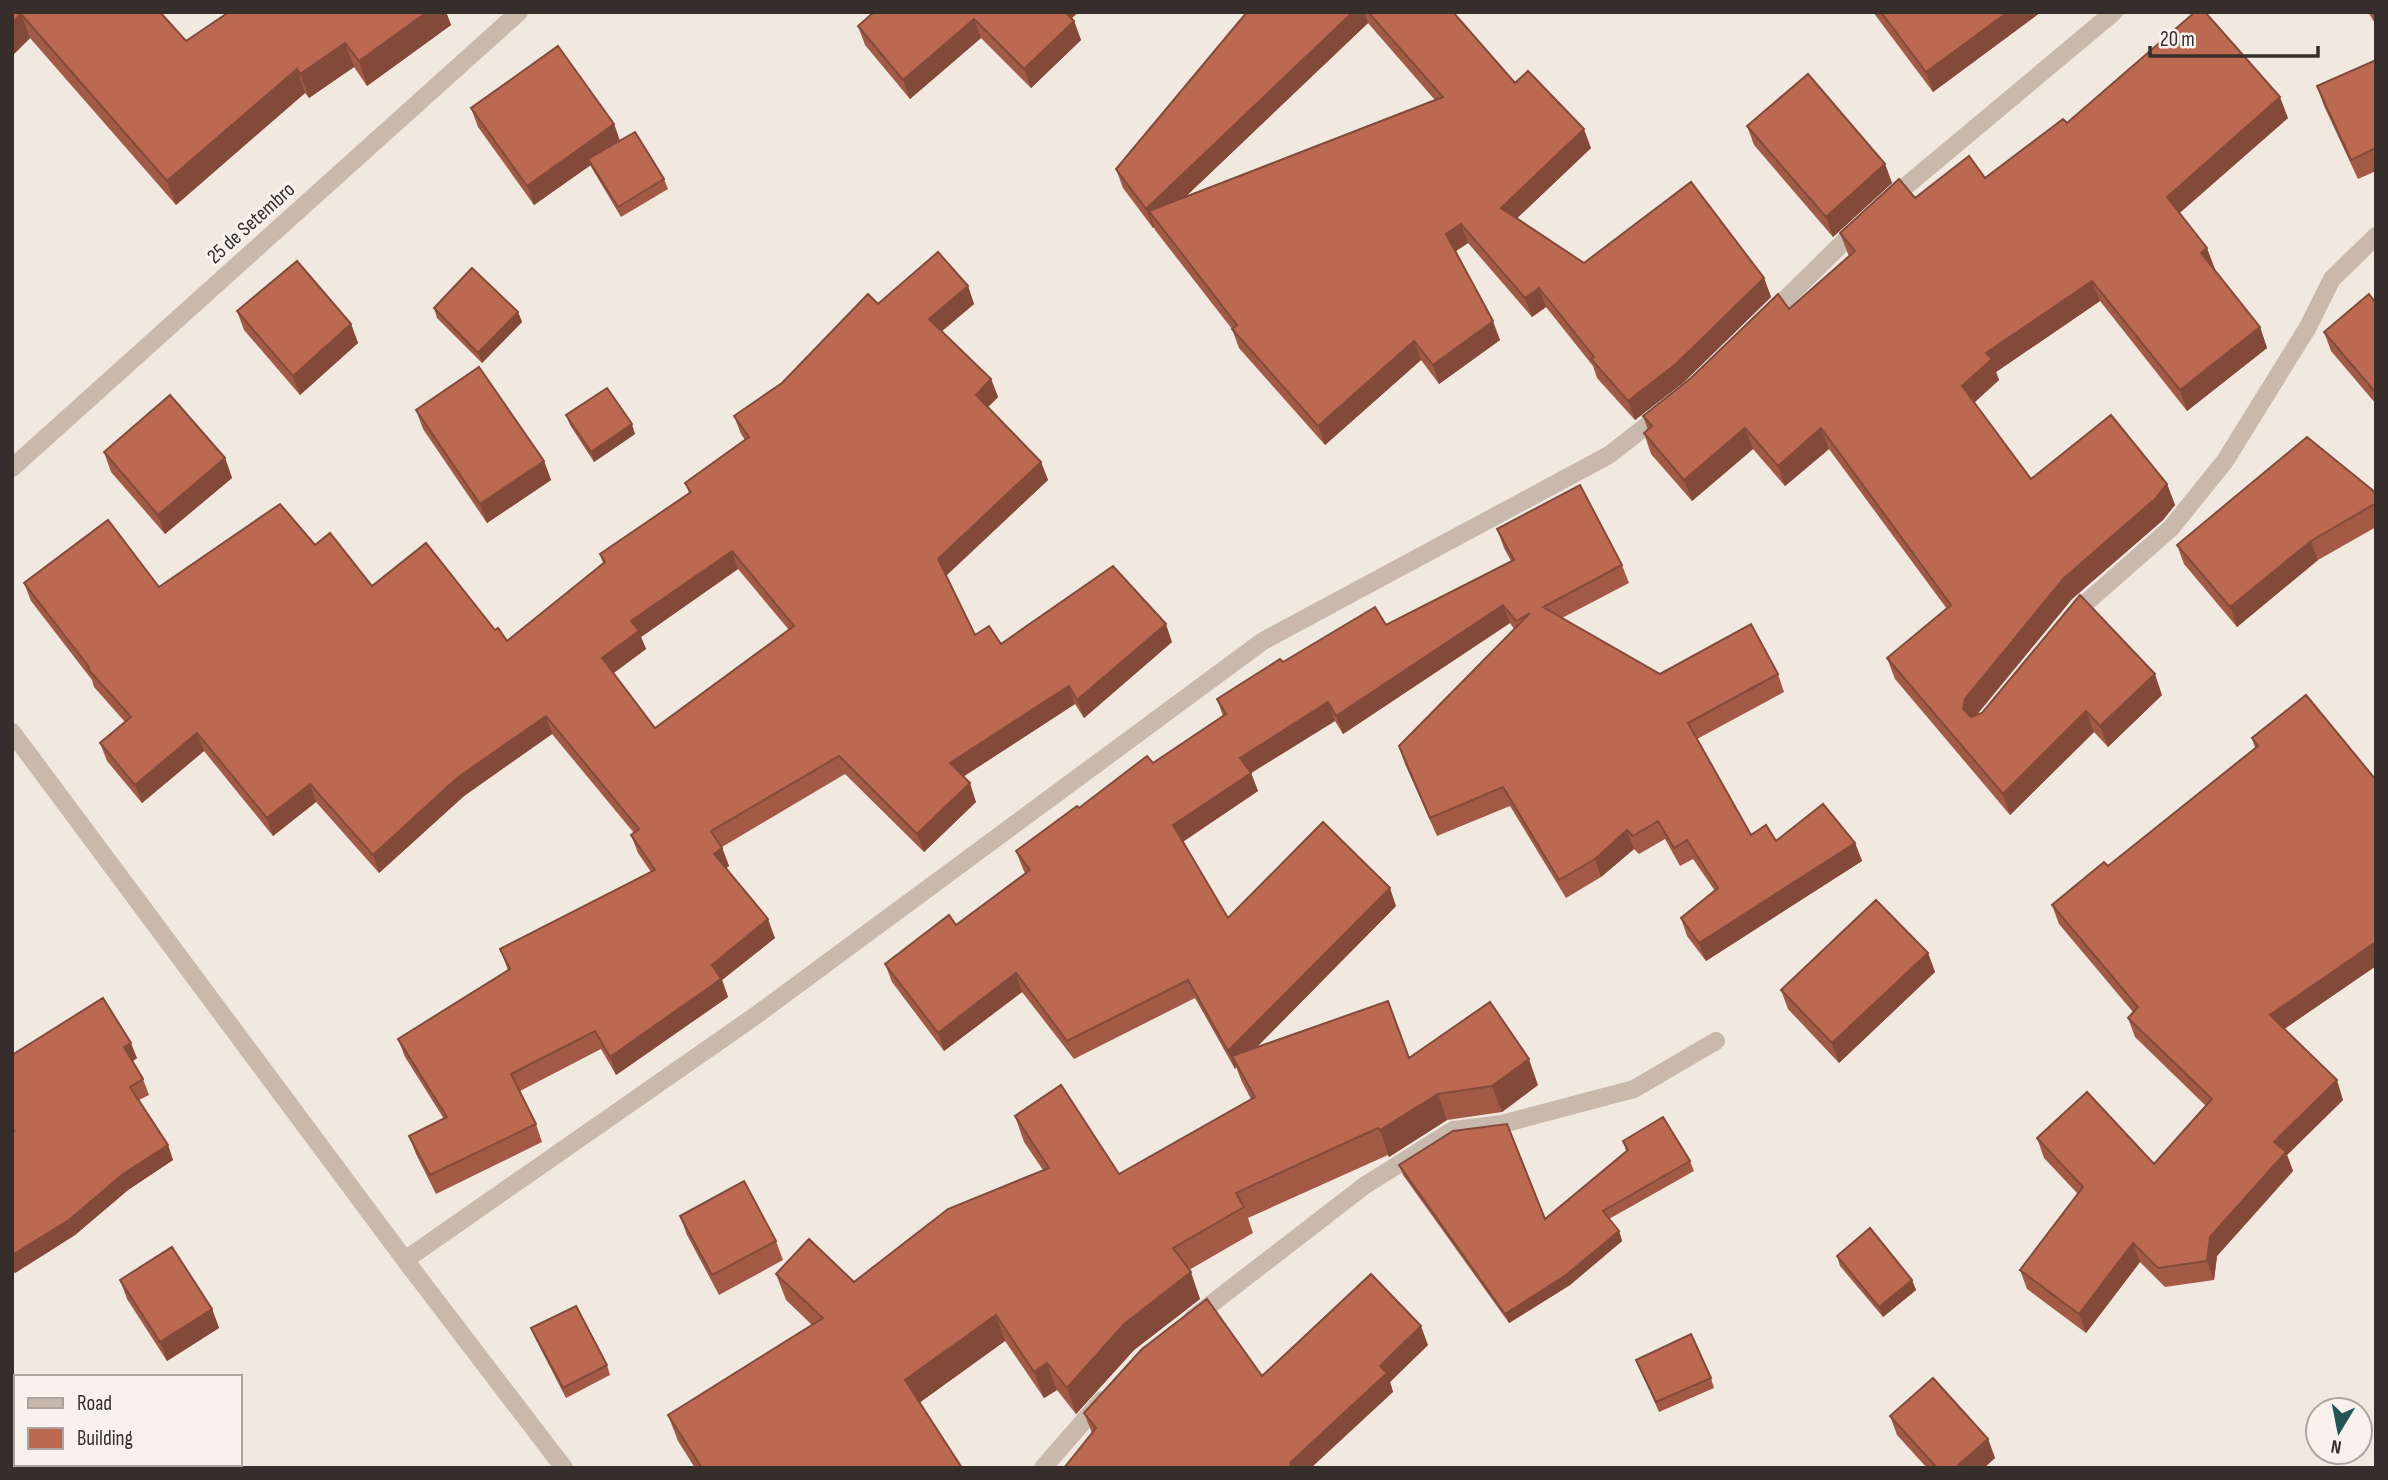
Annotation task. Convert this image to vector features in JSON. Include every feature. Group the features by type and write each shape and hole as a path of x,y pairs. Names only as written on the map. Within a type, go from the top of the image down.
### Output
{"street":[{"name":"25 de Setembro","path":"12,468 519,12"},
{"path":"1751,333 1870,216 2113,12"},
{"path":"2063,628 2080,608 2171,528 2217,471 2308,327 2332,279 2376,236"},
{"path":"405,1260 755,1016 1263,641 1609,455 1681,399"},
{"path":"12,732 405,1260 564,1468"},
{"path":"1183,1326 1364,1186 1453,1130 1502,1124 1634,1089 1716,1041"},
{"path":"1043,1468 1112,1389"}],"building":[{"path":"12,12 160,12 186,41 229,12 427,12 359,61 345,43 300,74 297,69 167,181 21,14 12,23"},
{"path":"874,12 1065,12 1074,21 1024,69 974,19 903,80 858,26"},
{"path":"1247,12 1353,12 1146,209 1116,169"},
{"path":"1368,12 1453,12 1515,83 1528,71 1584,129 1501,208 1584,263 1691,182 1764,278 1677,363 1628,401 1591,359 1594,357 1539,288 1525,298 1461,224 1446,234 1493,321 1433,365 1414,341 1318,426 1232,329 1237,325 1149,211 1443,97"},
{"path":"1881,12 2008,12 1926,72"},
{"path":"2195,12 2205,12 2280,97 2167,197 2207,248 2201,253 2260,327 2180,390 2092,281 1986,353 1992,359 1962,386 2031,479 2111,415 2167,484 2155,499 2064,578 1965,699 1963,709 1971,717 1982,713 2080,595 2155,674 2100,726 2086,711 2003,794 1887,658 1951,605 1821,428 1778,466 1745,428 1684,480 1644,433 1652,426 1643,416 1691,378 1778,294 1789,309 1855,251 1840,233 1899,179 1915,198 1969,156 1985,178 2063,119 2067,123"},
{"path":"558,46 614,124 527,186 471,108"},
{"path":"2376,60 2376,148 2351,160 2317,86"},
{"path":"1808,74 1885,164 1826,217 1747,126"},
{"path":"635,132 664,179 618,207 588,159"},
{"path":"938,252 968,286 929,319 991,379 976,395 1041,462 938,559 975,635 989,626 1001,644 1113,566 1166,624 1077,700 1069,686 950,763 970,783 917,834 839,756 711,831 722,848 714,854 768,919 712,965 721,979 610,1057 595,1031 511,1074 536,1124 430,1175 409,1136 447,1117 398,1039 510,969 500,949 655,870 631,835 639,829 546,716 457,778 373,855 310,784 267,818 197,733 135,785 100,743 131,717 88,669 24,583 108,520 159,587 280,504 315,545 330,533 372,586 426,543 495,630 498,628 507,641 605,562 600,554 691,492 685,483 749,437 734,416 782,383 868,294 878,304","holes":["732,551 794,626 655,728 602,658 639,631 631,621"]},
{"path":"297,261 351,324 293,376 237,311"},
{"path":"472,268 518,312 478,353 434,308"},
{"path":"2369,294 2376,303 2376,393 2324,332"},
{"path":"479,367 544,461 480,504 416,410"},
{"path":"607,388 632,424 591,452 566,415"},
{"path":"170,395 225,458 158,515 104,452"},
{"path":"2307,437 2376,493 2376,503 2311,541 2230,607 2177,545"},
{"path":"1580,485 1622,565 1543,607 1660,674 1751,624 1778,674 1688,723 1751,835 1766,825 1776,841 1823,804 1855,843 1699,943 1681,918 1718,888 1687,840 1674,848 1658,821 1633,836 1627,830 1595,859 1559,880 1503,787 1430,818 1399,746 1530,613 1516,621 1503,605 1336,716 1328,702 1240,758 1251,773 1173,825 1228,918 1323,822 1390,888 1228,1051 1188,980 1067,1041 1016,973 938,1033 885,964 949,915 956,925 1030,870 1016,851 1077,806 1079,808 1147,756 1153,763 1226,714 1217,699 1280,659 1283,662 1375,607 1386,625 1514,560 1497,529"},
{"path":"2306,695 2376,780 2376,947 2373,944 2270,1015 2337,1080 2274,1142 2286,1152 2210,1237 2207,1261 2158,1268 2133,1243 2079,1314 2020,1270 2083,1187 2037,1138 2087,1092 2154,1164 2212,1099 2128,1018 2138,1007 2052,905 2104,862 2108,866 2258,746 2252,738"},
{"path":"1876,900 1928,953 1832,1043 1781,990"},
{"path":"103,998 131,1043 124,1047 143,1079 130,1087 168,1145 123,1174 69,1220 12,1255 12,1055"},
{"path":"1388,1001 1409,1058 1490,1002 1529,1059 1492,1086 1438,1094 1380,1130 1378,1128 1236,1193 1244,1207 1173,1248 1191,1272 1124,1324 1067,1388 1047,1363 1034,1372 996,1315 905,1380 962,1468 702,1468 668,1415 823,1318 776,1274 809,1239 854,1282 948,1209 1049,1168 1015,1116 1061,1085 1119,1174 1255,1097 1232,1056"},
{"path":"1663,1117 1690,1161 1603,1211 1619,1231 1566,1275 1505,1314 1399,1165 1453,1131 1507,1124 1545,1219 1628,1150 1623,1141"},
{"path":"744,1181 776,1241 712,1275 680,1216"},
{"path":"1870,1228 1912,1280 1879,1307 1837,1256"},
{"path":"172,1247 212,1309 160,1342 120,1280"},
{"path":"1371,1274 1421,1326 1380,1366 1387,1373 1290,1463 1293,1468 1064,1468 1096,1428 1084,1413 1142,1349 1207,1299 1262,1376"},
{"path":"576,1306 607,1365 563,1388 531,1328"},
{"path":"1691,1334 1711,1378 1656,1402 1636,1360"},
{"path":"1933,1378 1988,1439 1955,1468 1937,1468 1890,1416"}]}
